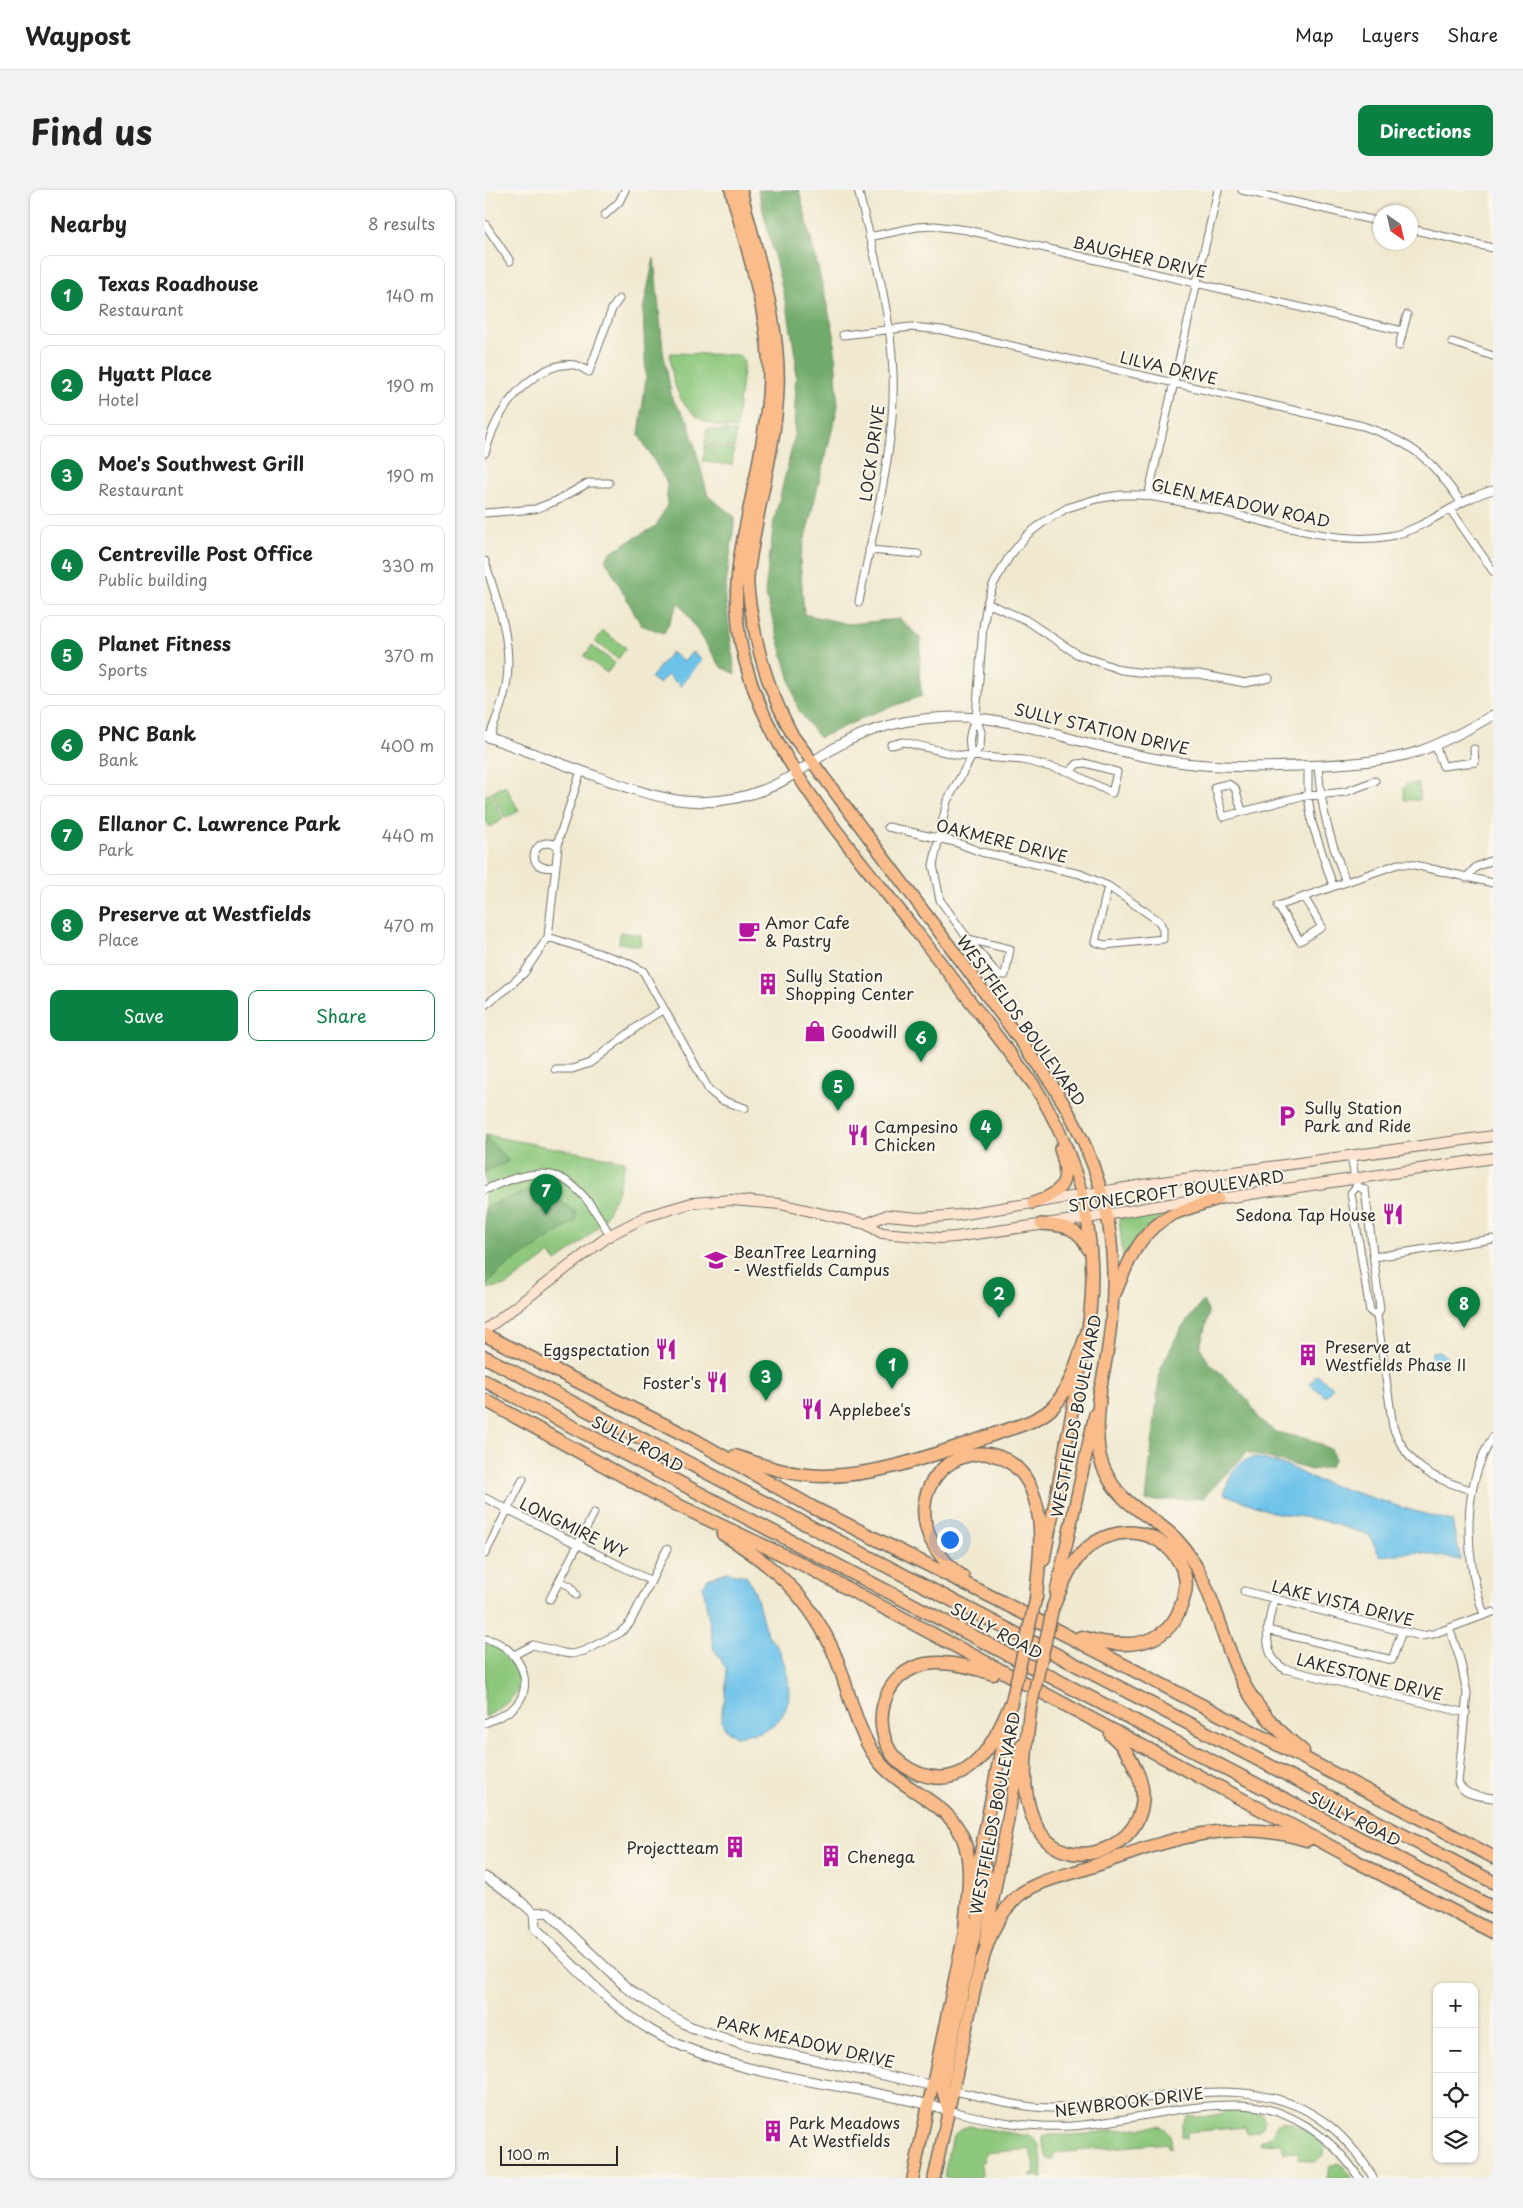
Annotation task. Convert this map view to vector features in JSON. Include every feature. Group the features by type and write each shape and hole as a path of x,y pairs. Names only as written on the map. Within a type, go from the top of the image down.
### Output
{"highway":[{"path":"693,1439 735,1456 798,1475 824,1476 849,1474 879,1469 937,1453 1022,1424 1049,1410 1060,1398 1070,1380 1088,1330"},
{"path":"485,1335 693,1439 813,1507 997,1599 1334,1773 1493,1858"},
{"name":"SULLY ROAD","path":"485,1356 1493,1882"},
{"name":"SULLY ROAD","path":"485,1381 1493,1908"},
{"path":"1100,1390 1097,1448 1103,1468 1114,1489 1132,1507 1176,1540 1193,1561 1206,1586 1241,1678 1257,1704 1290,1740 1334,1773"},
{"path":"485,1400 667,1500 730,1538 776,1570 803,1599 819,1620 837,1659 861,1730 876,1757 904,1785 944,1812 962,1837 969,1866 965,1929"},
{"path":"997,1599 960,1575 944,1559 934,1546 926,1528 924,1512 925,1496 931,1483 943,1468 961,1457 980,1453 997,1456 1014,1465 1026,1476 1033,1491 1040,1526 1036,1598"},
{"path":"667,1500 798,1562 1020,1682 1493,1932"},
{"path":"1053,1607 1066,1576 1081,1554 1097,1541 1110,1535 1125,1532 1153,1537 1163,1544 1177,1559 1184,1572 1186,1582 1179,1613 1168,1629 1150,1641 1136,1644 1108,1642 1090,1640 1060,1632"},
{"path":"1011,1703 999,1733 986,1752 964,1771 947,1776 924,1775 902,1765 891,1752 881,1729 881,1714 889,1690 900,1677 916,1667 926,1664 950,1664 983,1670 1020,1682"},
{"path":"1030,1711 1024,1760 1028,1801 1033,1820 1039,1831 1051,1843 1071,1852 1087,1854 1117,1844 1129,1833 1140,1815 1143,1797 1139,1777 1123,1747 1106,1731 1084,1716"},
{"path":"980,1969 992,1930 1004,1912 1020,1895 1040,1884 1175,1839 1206,1832 1239,1829 1269,1830 1309,1841 1354,1859"}],"main road":[{"name":"WESTFIELDS BOULEVARD","path":"731,190 765,331 769,374 762,438 752,497 740,546 736,578 737,615 751,685 770,726 796,773 869,872 1034,1085 1045,1102 1065,1140 1082,1196 1087,1218 1091,1255 1091,1312 1088,1330 1036,1598 1002,1740 982,1849 941,2035 937,2087 929,2105 913,2178"},
{"name":"WESTFIELDS BOULEVARD","path":"741,190 773,320 779,372 771,453 759,506 748,578 751,612 760,655 774,700 793,736 811,762 1055,1088 1082,1135 1102,1191 1111,1245 1113,1298 1109,1347 1021,1748 980,1969 934,2178"},
{"path":"1033,1203 1057,1193 1065,1176 1064,1160 1045,1114 1045,1102"},
{"name":"STONECROFT BOULEVARD","path":"866,1224 887,1215 934,1217 1082,1196 1102,1191 1493,1136"},
{"name":"STONECROFT BOULEVARD","path":"485,1330 610,1235 647,1216 692,1204 721,1200 780,1204 866,1224 882,1233 955,1238 1199,1199 1218,1199 1356,1183 1493,1158"},
{"path":"1113,1298 1133,1251 1158,1224 1174,1214 1218,1199"},
{"path":"1041,1224 1063,1226 1081,1235 1091,1255"},
{"path":"949,2110 937,2087 987,1876 982,1849"}],"street":[{"path":"605,215 619,202 625,190"},
{"name":"LOCK DRIVE","path":"857,190 890,328 893,373 892,419 859,602"},
{"path":"1148,496 1218,190"},
{"path":"1242,190 1373,220"},
{"path":"485,224 510,261"},
{"name":"BAUGHER DRIVE","path":"869,237 917,227 935,226 967,230 1403,331"},
{"path":"1418,231 1493,248"},
{"path":"485,453 501,412 519,390 535,377 553,368 567,365 577,365 589,372 612,309 619,298"},
{"path":"1399,346 1407,315"},
{"name":"LILVA DRIVE","path":"843,335 890,328 911,327 942,330 1363,426 1391,436 1415,450 1441,474 1461,502"},
{"path":"1452,342 1493,356"},
{"path":"485,513 535,509 556,501 588,483 609,483"},
{"name":"GLEN MEADOW ROAD","path":"967,939 1010,949 1005,975 998,975 967,939 940,900 933,865 947,801 972,756 980,747 981,732 976,718 982,636 987,603 993,585 1009,557 1027,535 1045,520 1067,508 1095,499 1121,495 1148,496 1327,536 1351,539 1390,536 1415,528 1461,502 1493,490"},
{"path":"1450,509 1493,572"},
{"path":"869,550 918,554"},
{"path":"485,561 504,626 508,657 503,702 487,737"},
{"path":"987,603 1026,620 1077,654 1121,670 1154,674 1199,674 1245,683 1269,678"},
{"name":"SULLY STATION DRIVE","path":"487,737 652,797 682,802 706,802 747,796 766,789 839,746 866,733 887,726 935,718 976,718 1015,724 1106,748 1169,761 1249,767 1308,766 1379,761 1435,745 1493,715"},
{"path":"891,745 904,742 958,755 1023,760 1070,772 1111,793 1117,772 1085,763 1077,764 1070,772"},
{"path":"1435,745 1443,766 1475,762 1474,749"},
{"path":"1318,765 1320,795 1325,823 1346,882"},
{"path":"1308,766 1308,796 1312,823 1333,886"},
{"path":"485,1005 524,973 548,937 558,845 581,771"},
{"path":"1242,811 1235,788 1228,784 1215,787 1223,817 1308,796 1345,792 1375,781"},
{"name":"OAKMERE DRIVE","path":"888,827 955,842 981,852 1080,874 1108,886 1159,921 1163,929 1163,939 1105,945 1095,942 1108,886"},
{"path":"555,867 542,867 534,858 538,847 545,843 558,845"},
{"path":"1466,878 1476,867 1493,860"},
{"path":"1304,897 1322,926 1301,941 1278,906 1398,864 1410,864 1493,883"},
{"path":"548,937 637,967 643,971 709,1090 721,1100 745,1108"},
{"path":"555,1069 572,1069 590,1064 646,1020 664,1009"},
{"path":"1351,1156 1356,1183 1351,1193 1369,1308 1377,1316"},
{"path":"485,1190 516,1177 530,1174 551,1175 578,1188 592,1204 610,1235"},
{"path":"1356,1183 1365,1190 1380,1309 1377,1316 1393,1427 1400,1443 1416,1464 1429,1475 1471,1490"},
{"path":"1374,1257 1493,1239"},
{"path":"1484,1615 1477,1594 1469,1521 1471,1490 1478,1467 1493,1437"},
{"path":"485,1554 523,1479"},
{"name":"LONGMIRE WY","path":"485,1498 651,1580"},
{"path":"550,1599 594,1512"},
{"path":"514,1655 533,1645 572,1654 584,1651 621,1634 630,1623 667,1549"},
{"path":"559,1582 570,1586 576,1595"},
{"name":"LAKE VISTA DRIVE","path":"1244,1591 1421,1636 1493,1612"},
{"name":"LAKESTONE DRIVE","path":"1275,1599 1267,1630 1267,1639 1274,1660 1285,1669 1466,1713"},
{"path":"1449,1628 1462,1666 1467,1693 1458,1783 1467,1794 1493,1798"},
{"path":"1267,1630 1392,1660 1402,1631"},
{"path":"485,1639 500,1643 514,1655 521,1669 524,1692 509,1713 485,1724"},
{"name":"PARK MEADOW DRIVE","path":"485,1877 513,1895 534,1913 548,1912 627,1988 660,2010 691,2027 741,2044 937,2087"},
{"name":"PARK MEADOW DRIVE","path":"534,1913 535,1928 613,2002 643,2025 675,2043 719,2060 880,2095"},
{"name":"NEWBROOK DRIVE","path":"937,2087 1022,2105 1051,2108 1200,2093 1237,2092 1278,2099 1304,2109 1331,2127 1360,2157 1373,2178"},
{"name":"NEWBROOK DRIVE","path":"880,2095 993,2121 1045,2126 1100,2123 1215,2106 1237,2105 1256,2107 1289,2117 1314,2131 1337,2150 1359,2178"}],"green space":[{"path":"758,190 799,190 834,334 838,406 800,559 804,614 848,624 900,619 921,639 919,675 922,696 874,713 819,738 798,709 765,592 774,521 794,439 796,361 788,312"},
{"path":"654,258 663,350 672,399 688,421 708,496 735,517 725,594 735,674 721,667 679,602 664,633 641,625 605,559 612,551 656,526 667,505 667,483 639,435 646,378 643,310"},
{"path":"670,353 739,355 744,362 736,429 706,422 686,406 679,396 675,383 671,369"},
{"path":"707,429 736,432 734,448 705,444"},
{"path":"705,446 734,450 732,465 703,462"},
{"path":"603,631 626,648 618,659 595,642"},
{"path":"592,646 615,663 607,673 584,656"},
{"path":"1406,784 1419,784 1420,800 1404,800 1404,787"},
{"path":"505,785 519,811 505,818 491,792"},
{"path":"489,793 503,819 490,827 485,819 485,796"},
{"path":"620,932 641,935 640,946 619,943"},
{"path":"485,1135 625,1161 610,1209 603,1220 584,1240 556,1262 550,1254 507,1285 485,1289"},
{"path":"485,1136 509,1161 485,1172"},
{"path":"529,1190 565,1204 576,1212 576,1221 499,1271 485,1287 485,1207"},
{"path":"1175,1208 1143,1232 1123,1259 1119,1218"},
{"path":"1203,1301 1209,1313 1200,1347 1208,1361 1248,1400 1259,1419 1275,1432 1309,1439 1330,1449 1335,1459 1330,1467 1311,1470 1247,1452 1203,1498 1146,1501 1160,1370 1180,1330"},
{"path":"485,1644 494,1646 508,1654 519,1670 521,1679 515,1695 501,1708 485,1717"},
{"path":"1226,2110 1261,2114 1265,2121 1264,2125 1259,2131 1254,2132 1247,2133 1245,2127 1187,2132 1187,2138 1182,2137 1182,2124 1188,2115 1202,2117 1220,2114"},
{"path":"1282,2121 1300,2127 1312,2134 1325,2148 1323,2155 1315,2162 1299,2159 1298,2152 1284,2153 1281,2143 1260,2144 1261,2141 1272,2136 1276,2125"},
{"path":"970,2126 1033,2137 1040,2146 1043,2178 1031,2176 1031,2174 1035,2173 1030,2149 985,2153 984,2162 981,2163 982,2176 979,2178 944,2178 953,2139 962,2128"},
{"path":"1158,2126 1165,2129 1169,2134 1171,2148 1168,2147 1167,2143 1054,2153 1053,2159 1050,2160 1047,2158 1042,2138 1044,2135 1074,2135"},
{"path":"1338,2163 1344,2167 1352,2178 1327,2178 1329,2167"}],"water":[{"path":"671,652 684,662 692,652 702,659 681,686 667,675 659,684 651,678"},
{"path":"1439,1351 1448,1358 1446,1364 1436,1363 1431,1359 1432,1352"},
{"path":"1317,1375 1333,1387 1326,1397 1310,1384"},
{"path":"1255,1457 1290,1467 1313,1479 1407,1509 1452,1521 1461,1560 1418,1552 1380,1556 1369,1535 1321,1520 1272,1512 1224,1494 1231,1475 1238,1465"},
{"path":"727,1572 746,1576 754,1589 767,1633 780,1652 789,1684 787,1705 783,1714 776,1722 759,1732 736,1736 726,1730 722,1722 727,1670 714,1649 703,1586 708,1579"}],"place":[{"name":"Amor Cafe & Pastry","path":"749,931"},
{"name":"Sully Station Shopping Center","path":"768,984"},
{"name":"Goodwill","path":"815,1031"},
{"name":"PNC Bank","path":"921,1062"},
{"name":"Planet Fitness","path":"838,1111"},
{"name":"Sully Station Park and Ride","path":"1287,1116"},
{"name":"Campesino Chicken","path":"858,1135"},
{"name":"Centreville Post Office","path":"986,1151"},
{"name":"Sedona Tap House","path":"1393,1214"},
{"name":"Ellanor C. Lawrence Park","path":"546,1215"},
{"name":"BeanTree Learning - Westfields Campus","path":"716,1260"},
{"name":"Hyatt Place","path":"999,1318"},
{"name":"Preserve at Westfields","path":"1464,1328"},
{"name":"Eggspectation","path":"666,1349"},
{"name":"Preserve at Westfields Phase II","path":"1308,1355"},
{"name":"Foster's","path":"717,1382"},
{"name":"Texas Roadhouse","path":"892,1389"},
{"name":"Moe's Southwest Grill","path":"766,1401"},
{"name":"Applebee's","path":"812,1409"},
{"name":"Projectteam","path":"735,1847"},
{"name":"Chenega","path":"831,1856"},
{"name":"Park Meadows At Westfields","path":"773,2131"}]}
